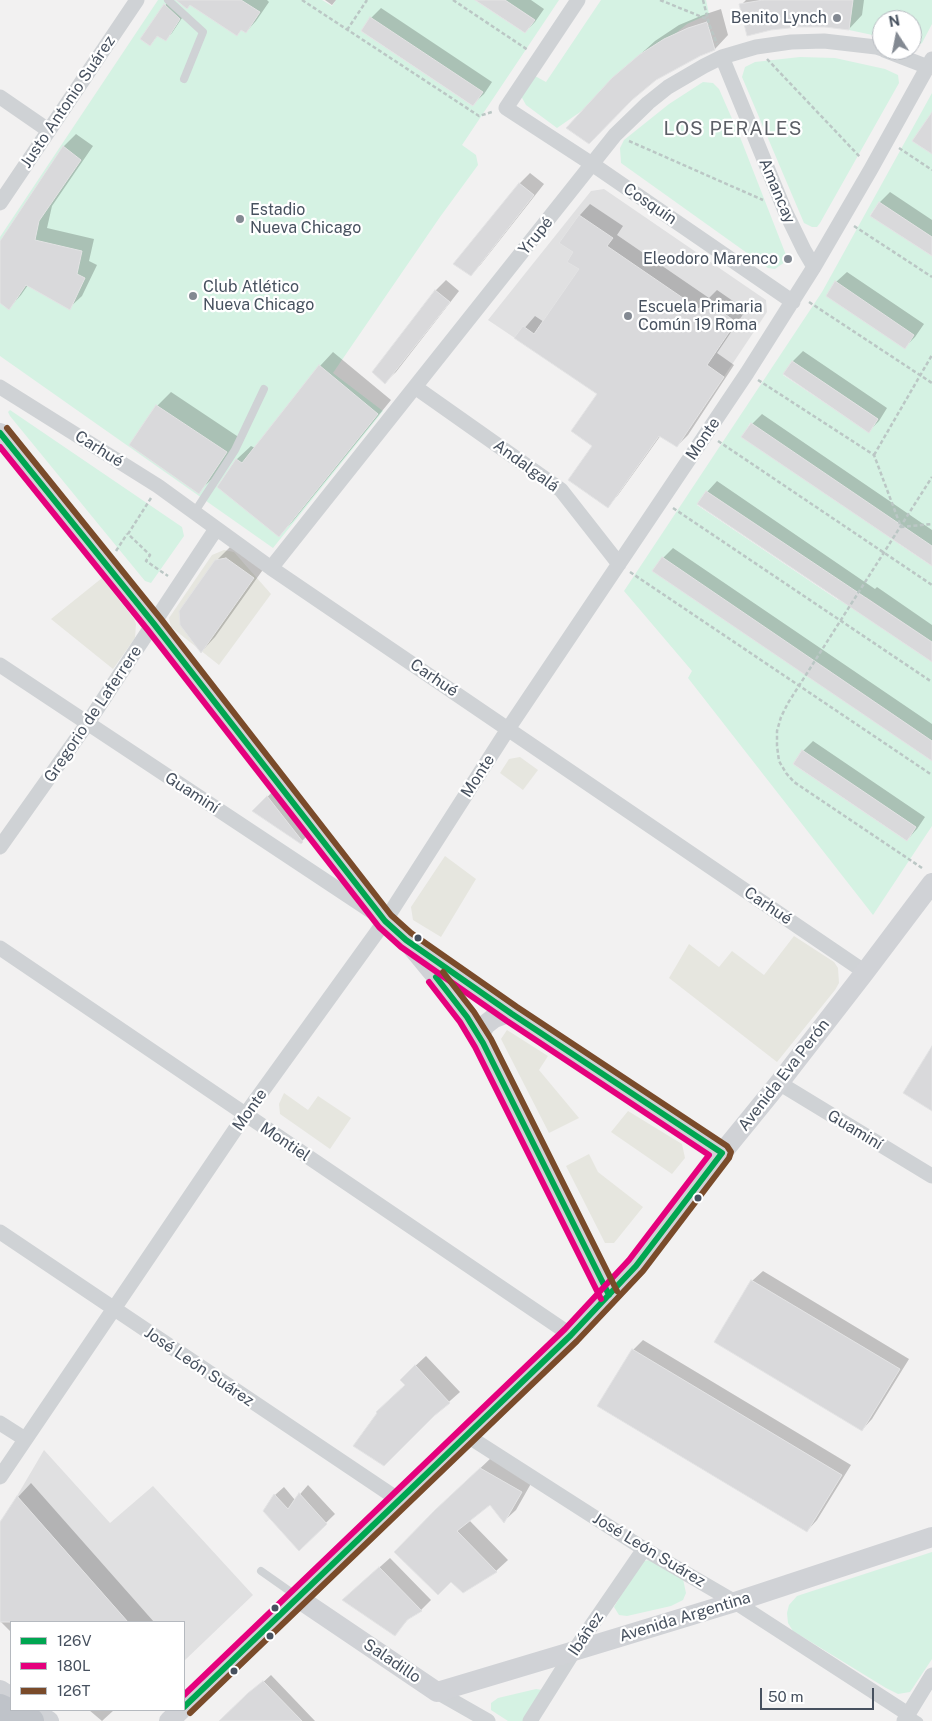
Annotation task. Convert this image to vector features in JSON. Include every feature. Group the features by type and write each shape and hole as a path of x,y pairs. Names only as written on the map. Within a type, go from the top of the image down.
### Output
{"highway":[{"path":"0,1707 31,1721"}],"street":[{"name":"Justo Antonio Suárez","path":"0,203 137,0"},
{"path":"506,108 578,0"},
{"name":"Yrupé","path":"272,568 592,164 636,114 668,87 722,57 756,48 792,42 824,41 872,47"},
{"name":"Amancay","path":"722,57 785,211 814,267"},
{"name":"Monte","path":"0,1477 245,1116 386,921 508,728 795,298 872,169 930,63"},
{"path":"0,97 48,130"},
{"name":"Cosquín","path":"506,108 795,298"},
{"name":"Carhué","path":"0,387 158,486 272,568 865,972"},
{"name":"Andalgalá","path":"415,387 561,490 619,564"},
{"path":"0,433 154,624 386,921 406,940 453,997 482,1044 609,1295"},
{"name":"Gregorio de Laferrere","path":"0,847 87,724 216,529"},
{"name":"Guaminí","path":"0,665 386,921"},
{"name":"Avenida Eva Perón","path":"185,1706 571,1335 636,1266 722,1153 865,972 928,876"},
{"path":"406,940 512,1014 722,1153"},
{"name":"Montiel","path":"0,948 245,1116 571,1335"},
{"path":"482,1044 480,1036 485,1025 494,1018 505,1014 512,1014"},
{"name":"Guaminí","path":"779,1083 932,1176"},
{"name":"José León Suárez","path":"0,1232 399,1500"},
{"path":"0,1424 25,1439"},
{"name":"José León Suárez","path":"466,1436 644,1549 735,1602 910,1719"},
{"name":"Avenida Argentina","path":"437,1692 735,1602 932,1537"},
{"name":"Ibáñez","path":"530,1721 574,1651 644,1549"},
{"name":"Saladillo","path":"298,1598 437,1692 488,1721"},
{"path":"910,1719 932,1675"},
{"path":"33,1711 49,1721"},
{"path":"169,1721 180,1711"}],"lane":[{"path":"168,0 203,32 184,79"},
{"path":"194,513 235,450 264,389"},
{"path":"261,1571 298,1598"}],"path":[{"path":"302,0 479,116 506,108"},
{"path":"348,30 367,0"},
{"path":"453,0 540,58"},
{"path":"660,0 707,19"},
{"path":"703,0 707,19 722,57"},
{"path":"756,48 872,169"},
{"path":"615,136 764,200 785,211"},
{"path":"888,140 932,170"},
{"path":"843,218 932,277"},
{"path":"795,298 932,383"},
{"path":"874,455 932,356"},
{"path":"746,373 874,455 901,527"},
{"path":"706,434 932,584"},
{"path":"928,876 794,782 786,773 780,761 776,746 777,731 781,717 799,685 932,477"},
{"path":"158,486 142,516 128,534 150,555 146,561 180,585"},
{"path":"661,500 932,682"},
{"path":"901,527 932,524"},
{"path":"619,564 932,775"}],"shaded area":[{"name":"Escuela Primaria Común 19 Roma","path":"604,189 766,300 767,312 677,447 488,320 591,191"},
{"path":"224,550 234,552 271,594 219,665 171,627 169,618 212,555"},
{"path":"102,578 136,624 135,638 113,669 51,619"},
{"path":"520,757 538,770 523,790 500,773 509,759"},
{"path":"445,856 476,879 441,937 413,920 411,907"},
{"path":"794,936 834,962 838,968 839,983 777,1062 669,978 689,944 719,967 732,951 764,975"},
{"path":"507,1030 548,1056 539,1070 579,1118 549,1133 501,1039"},
{"path":"284,1093 308,1110 318,1096 351,1118 330,1149 280,1114 279,1104"},
{"path":"628,1111 682,1144 685,1158 672,1174 611,1132"},
{"path":"589,1154 598,1172 643,1207 614,1243 605,1243 566,1166"},
{"path":"44,1450 110,1523 153,1486 253,1595 185,1660 185,1621 127,1621 17,1496"}],"green space":[{"name":"Club Atlético Nueva Chicago","path":"158,0 322,0 332,6 336,0 475,0 525,33 534,19 505,0 559,0 462,145 476,155 478,165 333,373 383,411 273,548 0,356 0,237","holes":["361,31 482,93 473,106"]},
{"path":"601,0 706,0 709,14 687,24 586,108 557,128 526,105 521,96 535,76 546,82"},
{"path":"853,0 932,0 932,24 922,43 922,10 872,10 872,35 849,30"},
{"path":"800,57 835,58 885,69 898,75 899,83 817,227 804,223 742,77 745,67 755,62"},
{"path":"703,82 713,83 719,89 740,137 786,255 785,262 775,269 768,268 621,163 620,148 624,140 669,104"},
{"path":"932,93 932,237 879,202 870,215 932,256 932,546 899,544 932,566 932,642 866,597 856,610 932,662 932,741 821,665 812,678 932,761 932,826 873,915 688,678 692,671 624,591 822,292","holes":["792,361 878,419 869,432 783,375","750,423 891,519 882,532 742,437","706,491 846,586 838,600 697,505","802,751 916,827 907,841 793,764"]},
{"path":"10,410 182,527 184,536 151,583 145,581 10,416 8,412"},
{"path":"932,1552 932,1659 910,1692 898,1694 886,1688 793,1631 788,1623 787,1613 789,1605 797,1596"},
{"path":"651,1560 683,1579 686,1593 683,1600 671,1606 627,1616 619,1615 614,1607 637,1567 642,1561"},
{"path":"536,1689 542,1690 527,1721 508,1721 491,1710 491,1703 498,1698"}],"building":[{"path":"176,0 241,0 260,12 246,33 241,30 237,36 190,5 187,9"},
{"path":"475,0 505,0 535,20 525,33"},
{"path":"763,0 853,0 849,30 825,27 798,27 771,30 747,36 739,4"},
{"path":"164,4 180,19 166,41 157,36 150,46 140,39"},
{"path":"370,17 483,92 473,106 361,31"},
{"path":"707,22 715,50 656,80 632,100 589,144 566,128 612,78 639,55 664,39"},
{"path":"932,112 932,154 912,141"},
{"path":"63,146 81,160 39,221 35,240 82,251 77,274 85,278 70,310 26,285 9,310 0,303 0,241"},
{"path":"519,183 534,195 471,276 453,264"},
{"path":"879,202 932,237 932,256 870,216"},
{"name":"Escuela Primaria Común 19 Roma","path":"579,215 613,238 607,246 699,309 705,300 736,322 707,365 724,377 677,447 659,436 608,508 568,480 592,446 571,431 597,394 514,338 523,326 534,334 579,269 567,262 573,252 559,243"},
{"path":"835,281 914,335 905,349 826,296"},
{"path":"435,290 450,302 385,384 372,372"},
{"path":"792,361 878,419 869,433 783,374"},
{"path":"319,365 378,414 279,537 217,487 236,459 242,463"},
{"path":"156,405 227,452 199,494 129,445"},
{"path":"751,423 932,546 932,566 741,437"},
{"path":"706,491 932,642 932,662 697,504"},
{"path":"662,557 932,741 932,761 652,571"},
{"path":"226,558 254,578 201,653 180,625 179,611 215,560"},
{"path":"802,750 916,827 907,841 793,764"},
{"path":"267,796 303,842 301,844 252,811"},
{"path":"932,1046 932,1111 903,1093"},
{"path":"751,1280 900,1369 862,1431 714,1342"},
{"path":"632,1349 842,1475 807,1532 597,1406"},
{"path":"415,1365 450,1403 434,1416 384,1466 353,1446 376,1412 405,1385 400,1380"},
{"path":"480,1468 522,1492 504,1523 490,1505 457,1531 497,1572 463,1593 451,1582 438,1595 394,1552"},
{"path":"299,1493 327,1524 299,1551 263,1511 274,1494 288,1509"},
{"path":"17,1496 127,1621 0,1622 0,1522"},
{"path":"379,1567 422,1611 407,1620 395,1636 342,1600"},
{"path":"263,1681 302,1721 219,1721 248,1693"}],"transit line":[{"name":"126T","path":"7,428 161,619 391,915 411,933 517,1007 727,1146 731,1152 729,1158 643,1271 577,1341 190,1713"},
{"name":"126V","path":"0,433 154,624 385,921 406,940 512,1014 722,1153 636,1266 571,1335 185,1706"},
{"name":"180L","path":"0,447 147,629 379,927 401,947 507,1021 709,1155 629,1260 565,1329 185,1694"},
{"name":"126T","path":"443,972 474,1012 491,1039 617,1291"},
{"name":"126V","path":"436,977 467,1017 483,1043 609,1295"},
{"name":"180L","path":"429,982 460,1022 475,1047 601,1299"}],"place":[{"name":"Benito Lynch","path":"837,18"},
{"name":"Estadio Nueva Chicago","path":"240,219"},
{"name":"Eleodoro Marenco","path":"788,259"},
{"name":"Club Atlético Nueva Chicago","path":"193,296"},
{"name":"Escuela Primaria Común 19 Roma","path":"628,316"}],"district":[{"name":"LOS PERALES","path":"733,129"}]}
